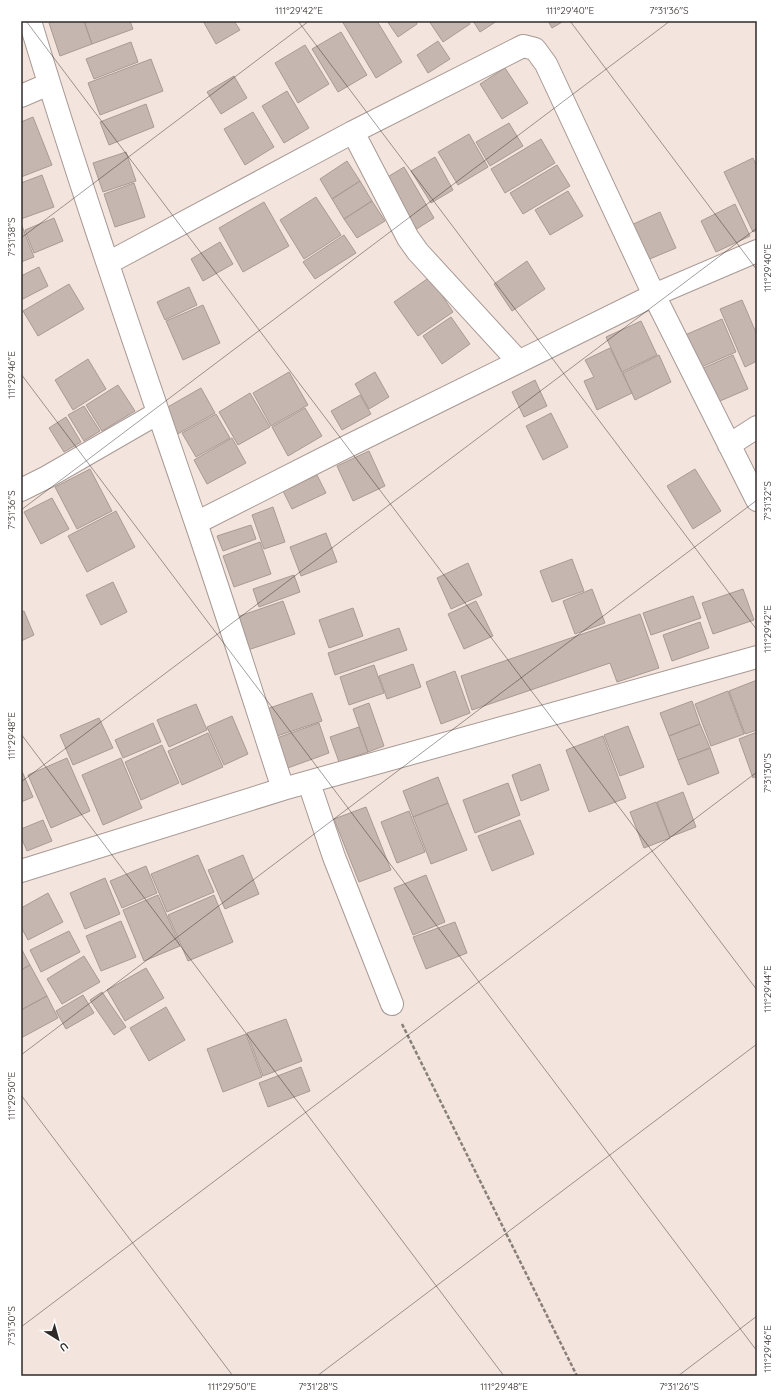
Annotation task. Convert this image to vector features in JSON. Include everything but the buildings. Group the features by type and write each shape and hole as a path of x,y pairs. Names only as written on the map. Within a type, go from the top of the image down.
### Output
{"street":[{"path":"30,21 49,84 158,414 196,523 283,789"},
{"path":"108,263 353,132 523,46 535,49 546,64 654,295 757,500"},
{"path":"21,96 49,84"},
{"path":"353,132 408,238 418,252 519,362"},
{"path":"196,523 654,295 757,251"},
{"path":"21,490 47,477 158,414"},
{"path":"729,445 757,427"},
{"path":"21,871 283,789 757,657"},
{"path":"309,783 334,857 392,1004"}],"path":[{"path":"392,1004 577,1376"}]}
